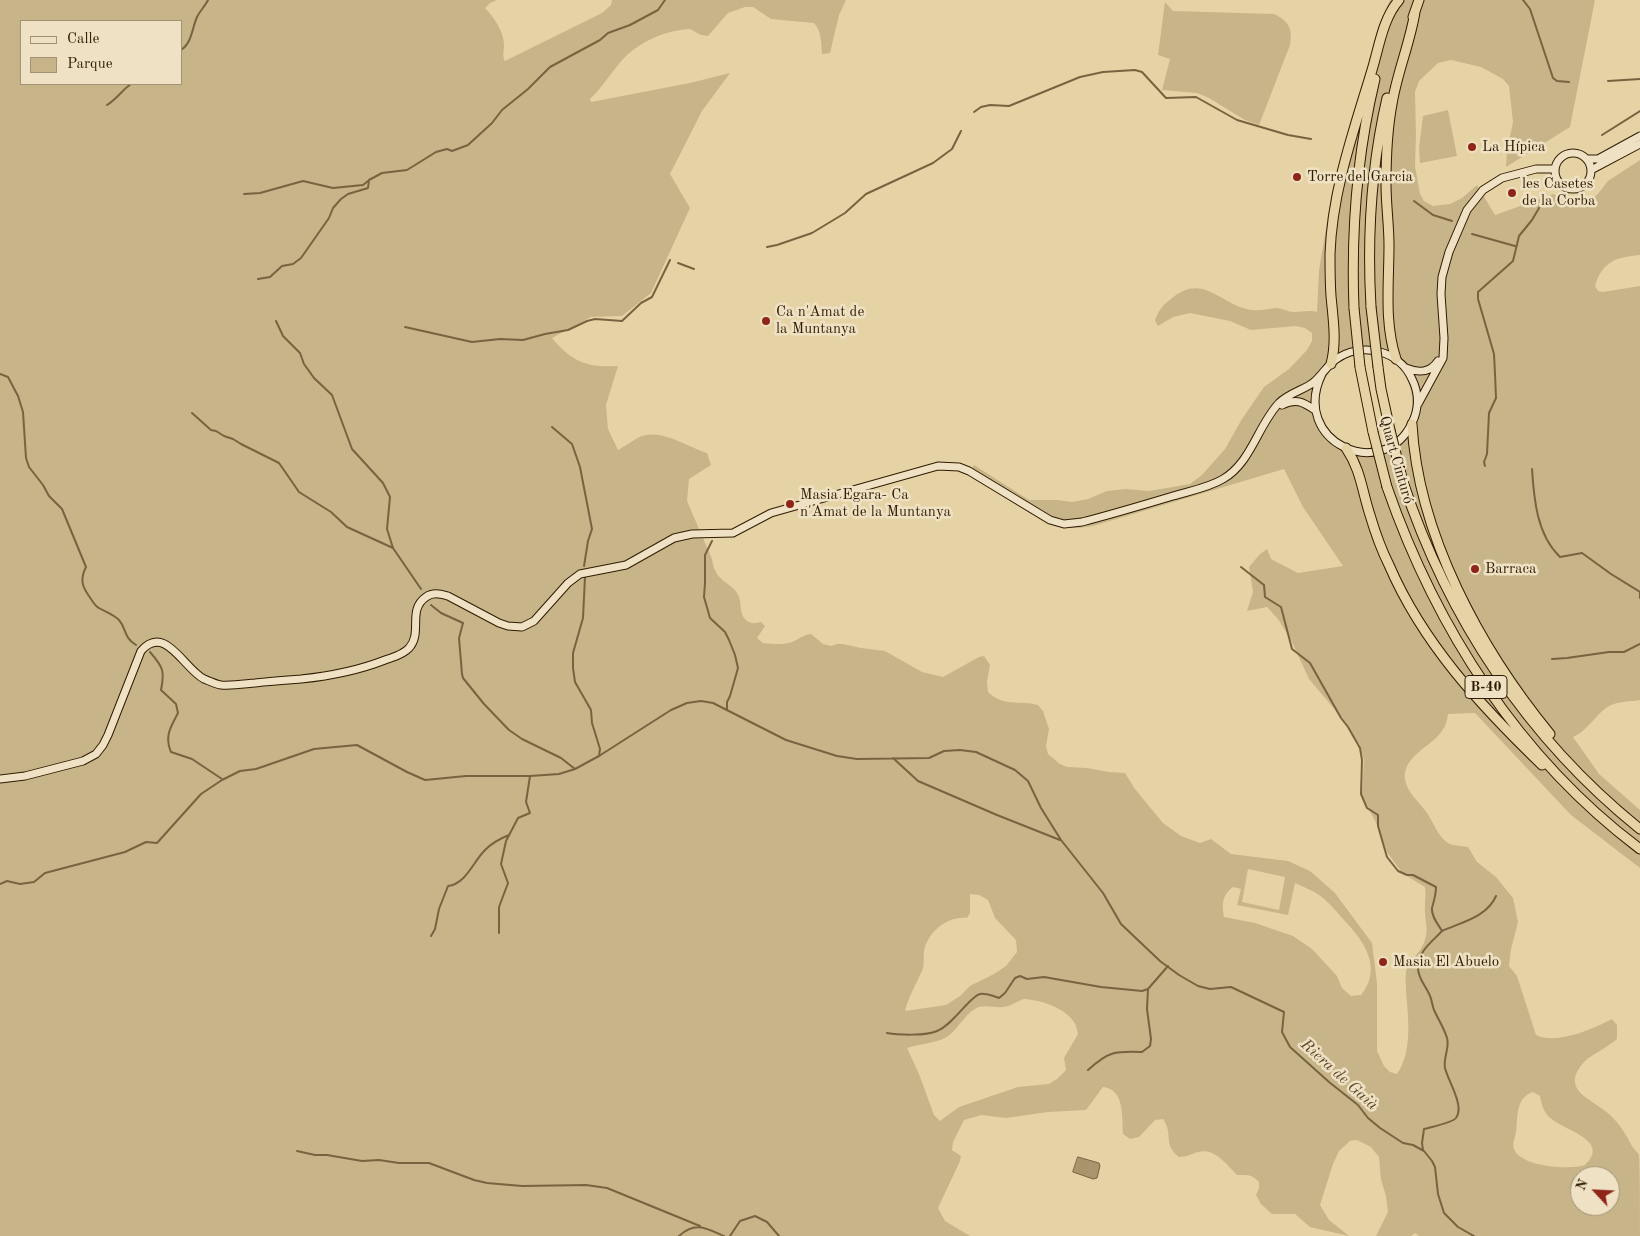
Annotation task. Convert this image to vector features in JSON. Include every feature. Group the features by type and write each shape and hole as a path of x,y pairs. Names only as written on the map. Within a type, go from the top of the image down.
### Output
{"highway":[{"name":"Quart Cinturó","path":"1399,0 1383,41 1372,78 1355,201 1352,258 1354,308 1360,367 1373,432 1387,487 1417,564 1438,608 1486,687 1522,734 1568,785 1640,849"},
{"name":"Quart Cinturó","path":"1419,0 1379,140 1372,193 1369,248 1372,307 1381,389 1403,482 1431,556 1460,615 1508,691 1532,723 1579,774 1640,829"},
{"path":"1331,364 1335,337 1331,294 1331,231 1347,153 1372,78"},
{"path":"1394,83 1387,140 1386,185 1390,342 1396,359"},
{"path":"1412,424 1416,458 1433,527 1467,609 1506,678 1579,774"},
{"path":"1346,448 1357,466 1370,516 1389,567 1407,602 1430,639 1455,673 1487,709 1546,768 1568,785"}],"street":[{"path":"1587,159 1591,170 1590,178 1585,184 1578,188 1570,189 1563,187 1557,181 1554,169 1558,160 1566,154 1579,154 1587,159 1598,159 1640,136"},
{"path":"1591,170 1640,144"},
{"path":"1322,374 1316,392 1315,410 1324,430 1334,441 1346,448 1365,452 1385,449 1402,437 1412,424 1417,407 1443,358 1442,277 1449,252 1467,210 1483,190 1502,178 1536,169 1554,169"},
{"path":"0,779 25,776 83,761 96,754 108,735 138,658 144,648 151,644 160,642 169,646 202,678 221,685 341,674 400,655 410,648 416,634 415,615 417,608 431,594 448,596 500,623 508,626 522,627 534,621 568,583 580,574 626,565 674,538 692,534 732,533 771,513 938,466 958,467 969,471 1050,520 1064,524 1082,522 1202,487 1224,478 1239,465 1279,403 1314,382 1331,364 1346,354 1363,350 1380,352 1416,371 1428,370 1437,363 1443,349"},
{"path":"1404,366 1415,385 1417,407"},
{"path":"1272,413 1283,405 1296,400 1307,404 1315,410"}],"green space":[{"path":"0,0 497,0 485,8 495,20 504,40 503,55 505,61 602,13 611,5 612,0 846,0 839,15 830,53 822,54 820,34 814,23 771,19 753,7 745,7 728,13 708,36 701,35 690,29 673,31 640,45 621,61 590,99 591,102 690,83 730,73 702,111 670,174 690,208 651,293 622,316 591,317 552,338 567,353 581,362 598,366 618,366 606,405 608,429 618,450 639,437 650,434 667,437 707,453 711,465 689,479 687,501 714,567 720,578 733,588 739,597 744,617 750,623 761,622 765,626 757,638 763,643 789,643 811,634 823,644 831,646 843,644 885,651 922,672 943,677 984,656 990,665 987,682 988,692 1000,700 1038,705 1043,711 1049,729 1046,746 1048,754 1060,764 1067,767 1125,773 1135,789 1163,823 1181,836 1200,843 1211,839 1231,854 1288,861 1310,871 1335,893 1372,943 1377,983 1377,1051 1384,1066 1390,1072 1397,1074 1405,1055 1408,1034 1406,972 1410,962 1422,947 1427,931 1425,887 1402,873 1387,852 1379,829 1362,795 1364,760 1360,745 1341,717 1309,679 1291,640 1278,619 1267,607 1247,611 1253,592 1249,567 1267,549 1271,559 1298,573 1343,566 1303,507 1284,469 1093,526 1075,528 1047,524 968,475 974,465 1029,500 1072,502 1088,499 1107,491 1126,489 1149,491 1190,484 1202,475 1225,449 1242,419 1264,387 1289,369 1307,350 1312,341 1312,333 1305,328 1296,326 1251,330 1230,321 1190,313 1173,317 1158,326 1155,320 1160,310 1168,301 1182,291 1193,288 1203,289 1231,303 1252,310 1276,308 1292,312 1317,312 1319,270 1332,193 1350,123 1381,21 1390,0 1595,0 1570,127 1506,167 1513,122 1509,86 1503,79 1481,67 1451,60 1438,63 1419,81 1415,92 1415,166 1420,194 1424,201 1433,206 1450,204 1462,198 1477,185 1495,215 1554,194 1564,202 1585,202 1597,195 1608,181 1640,160 1640,255 1624,257 1611,262 1602,271 1595,286 1598,291 1603,292 1640,286 1640,700 1610,706 1573,737 1599,774 1640,810 1640,868 1571,815 1475,713 1448,714 1446,724 1441,733 1418,752 1408,764 1405,770 1405,778 1411,793 1427,813 1444,840 1453,845 1468,847 1477,862 1496,877 1513,898 1518,922 1509,966 1517,976 1536,1035 1544,1038 1564,1037 1585,1031 1612,1019 1617,1025 1617,1039 1585,1061 1577,1071 1575,1080 1576,1087 1581,1093 1617,1122 1639,1155 1640,1236 1419,1236 1415,1233 1411,1236 1376,1236 1388,1212 1381,1180 1379,1157 1371,1147 1355,1140 1350,1141 1339,1151 1320,1205 1329,1220 1349,1236 1310,1227 1295,1214 1272,1214 1261,1204 1256,1195 1259,1182 1256,1179 1252,1176 1237,1175 1210,1152 1204,1151 1179,1157 1171,1148 1168,1129 1163,1119 1155,1120 1139,1137 1130,1139 1123,1134 1119,1099 1110,1089 1103,1087 1086,1110 1048,1112 1006,1118 982,1115 964,1120 953,1142 952,1150 961,1156 960,1161 938,1208 945,1221 970,1236 0,1236","holes":["1362,354 1383,358 1399,368 1409,383 1412,400 1410,417 1402,432 1388,443 1368,448 1348,445 1333,436 1324,422 1320,406 1321,388 1329,373 1342,361","1248,869 1285,877 1279,910 1242,902","1295,883 1319,895 1329,904 1351,928 1364,946 1371,965 1367,985 1361,995 1351,996 1342,988 1337,976 1312,949 1293,936 1255,923 1224,917 1224,900 1227,893 1233,887 1241,889 1237,905 1288,915","970,894 979,895 988,900 995,918 1016,940 1017,952 1006,966 970,986 960,996 946,1005 905,1011 923,968 926,944 934,932 946,923 960,918 967,918 970,913","1024,999 1058,1008 1074,1022 1078,1034 1064,1058 1066,1070 1049,1084 1018,1087 959,1107 940,1121 934,1115 907,1048 945,1038 974,1009 979,1007 1005,1007","1533,1092 1540,1096 1544,1110 1550,1118 1583,1137 1593,1149 1592,1157 1585,1165 1578,1166 1620,1166 1620,1216 1570,1216 1570,1167 1537,1164 1527,1161 1515,1151 1513,1144 1518,1109 1523,1099"]},
{"path":"1165,2 1173,11 1274,14 1289,26 1291,34 1290,45 1259,125 1245,120 1209,98 1197,93 1162,90 1170,59 1158,55"},
{"path":"1448,110 1457,156 1420,163 1419,148 1423,116"}],"shaded area":[{"path":"1078,1157 1099,1163 1097,1178 1093,1179 1073,1172"}],"waterway":[{"path":"182,49 191,35 197,17 208,0"},
{"path":"258,279 270,277 282,266 293,264 301,258 329,218 333,208 348,194 368,188 369,180 382,173 407,170 436,152 447,149 452,151 468,145 492,123 502,110 528,89 550,67 600,40 608,33 630,25 658,10 665,0"},
{"path":"1523,0 1530,9 1553,78 1557,81 1569,82"},
{"path":"974,112 981,107 990,105 1009,106 1080,77 1103,72 1135,70 1142,72 1166,98 1196,97 1237,120 1288,135 1311,139"},
{"path":"1608,81 1640,79"},
{"path":"107,105 130,85"},
{"path":"1602,135 1640,111"},
{"path":"767,247 812,233 845,213 866,194 933,163 952,149 961,131"},
{"path":"244,194 260,193 303,181 333,188 363,185 368,181"},
{"path":"1485,466 1489,413 1496,398 1494,354 1478,299 1478,292 1513,261 1519,236 1548,197"},
{"path":"1414,201 1433,215 1452,221"},
{"path":"1472,234 1515,246"},
{"path":"405,327 472,342 500,339 523,340 568,330 595,319 622,321 641,303 652,297 670,260"},
{"path":"678,263 694,269"},
{"path":"276,321 283,336 300,353 304,364 314,378 332,395 352,449 383,483 390,497 387,529 393,548 421,589"},
{"path":"0,374 8,377 18,396 23,412 26,458 29,467 49,496 62,509 86,567 82,580 86,591 96,606 119,620 129,639 136,645"},
{"path":"192,413 211,430 233,439 279,463 299,492 331,512 347,527 393,548"},
{"path":"552,427 572,444 580,467 592,529 584,566"},
{"path":"1532,469 1538,516 1552,548 1560,557 1582,553 1640,592"},
{"path":"712,541 705,555 704,597 710,618 725,632 729,640 738,668 727,702 727,709"},
{"path":"1241,567 1264,585 1265,597 1281,607 1292,649 1310,663 1360,748 1362,760 1361,794 1367,808 1378,815 1378,826 1387,857 1398,871 1407,875 1413,875 1436,887 1432,911 1442,931 1420,957 1418,972 1447,1038 1445,1068 1457,1100 1458,1113 1456,1118 1450,1122 1424,1129 1423,1150"},
{"path":"585,577 583,618 573,653 573,668 575,682 591,710 592,723 600,749 599,756"},
{"path":"1640,592 1640,598"},
{"path":"431,605 441,613 463,623 459,638 463,678 484,704 509,730 522,739 561,758 575,769"},
{"path":"1552,659 1624,652 1640,644"},
{"path":"150,652 162,670 161,690 176,704 178,713 168,736 171,752 192,759 222,779"},
{"name":"Riera de Gaià","path":"0,884 7,881 20,884 34,882 45,873 125,852 146,842 157,843 201,794 222,780 240,771 256,769 314,749 357,745 425,780 466,776 559,774 575,769 599,756 671,710 687,703 701,701 713,703 786,740 837,756 857,759 929,758 944,751 976,752 1015,770 1028,781 1041,808 1061,840 1103,893 1121,924 1160,961 1198,986 1210,989 1231,987 1284,1012 1282,1032 1290,1047 1358,1105 1368,1118 1380,1128 1403,1143 1413,1145 1424,1151 1435,1167 1438,1194 1444,1213 1458,1227 1474,1236"},
{"path":"893,758 918,781 1060,840"},
{"path":"499,933 499,907 508,883 501,864 506,841 518,818 530,813 526,802 530,776"},
{"path":"431,936 435,929 439,909 448,886 460,881 490,845 509,835"},
{"path":"1442,931 1466,922 1480,914 1487,909 1496,896"},
{"path":"887,1033 905,1035 937,1031 949,1023 976,996 985,994 999,998 1005,993 1015,978 1020,976 1027,979 1044,977 1101,987 1142,991 1148,989 1168,966"},
{"path":"1088,1070 1107,1056 1119,1052 1142,1052 1150,1046 1151,1039 1147,1009 1148,989"},
{"path":"297,1151 362,1161 379,1160 399,1163 429,1163 487,1183 522,1186 586,1185 607,1188 700,1226"},
{"path":"730,1236 740,1221 755,1216 767,1222 779,1236"},
{"path":"679,1236 685,1231 696,1227 701,1227 724,1236"}],"place":[{"name":"La Hípica","path":"1472,147"},
{"name":"Torre del Garcia","path":"1297,177"},
{"name":"les Casetes de la Corba","path":"1512,193"},
{"name":"Ca n'Amat de la Muntanya","path":"766,321"},
{"name":"Masia Egara- Ca n'Amat de la Muntanya","path":"790,504"},
{"name":"Barraca","path":"1475,569"},
{"name":"Masia El Abuelo","path":"1383,962"}]}
